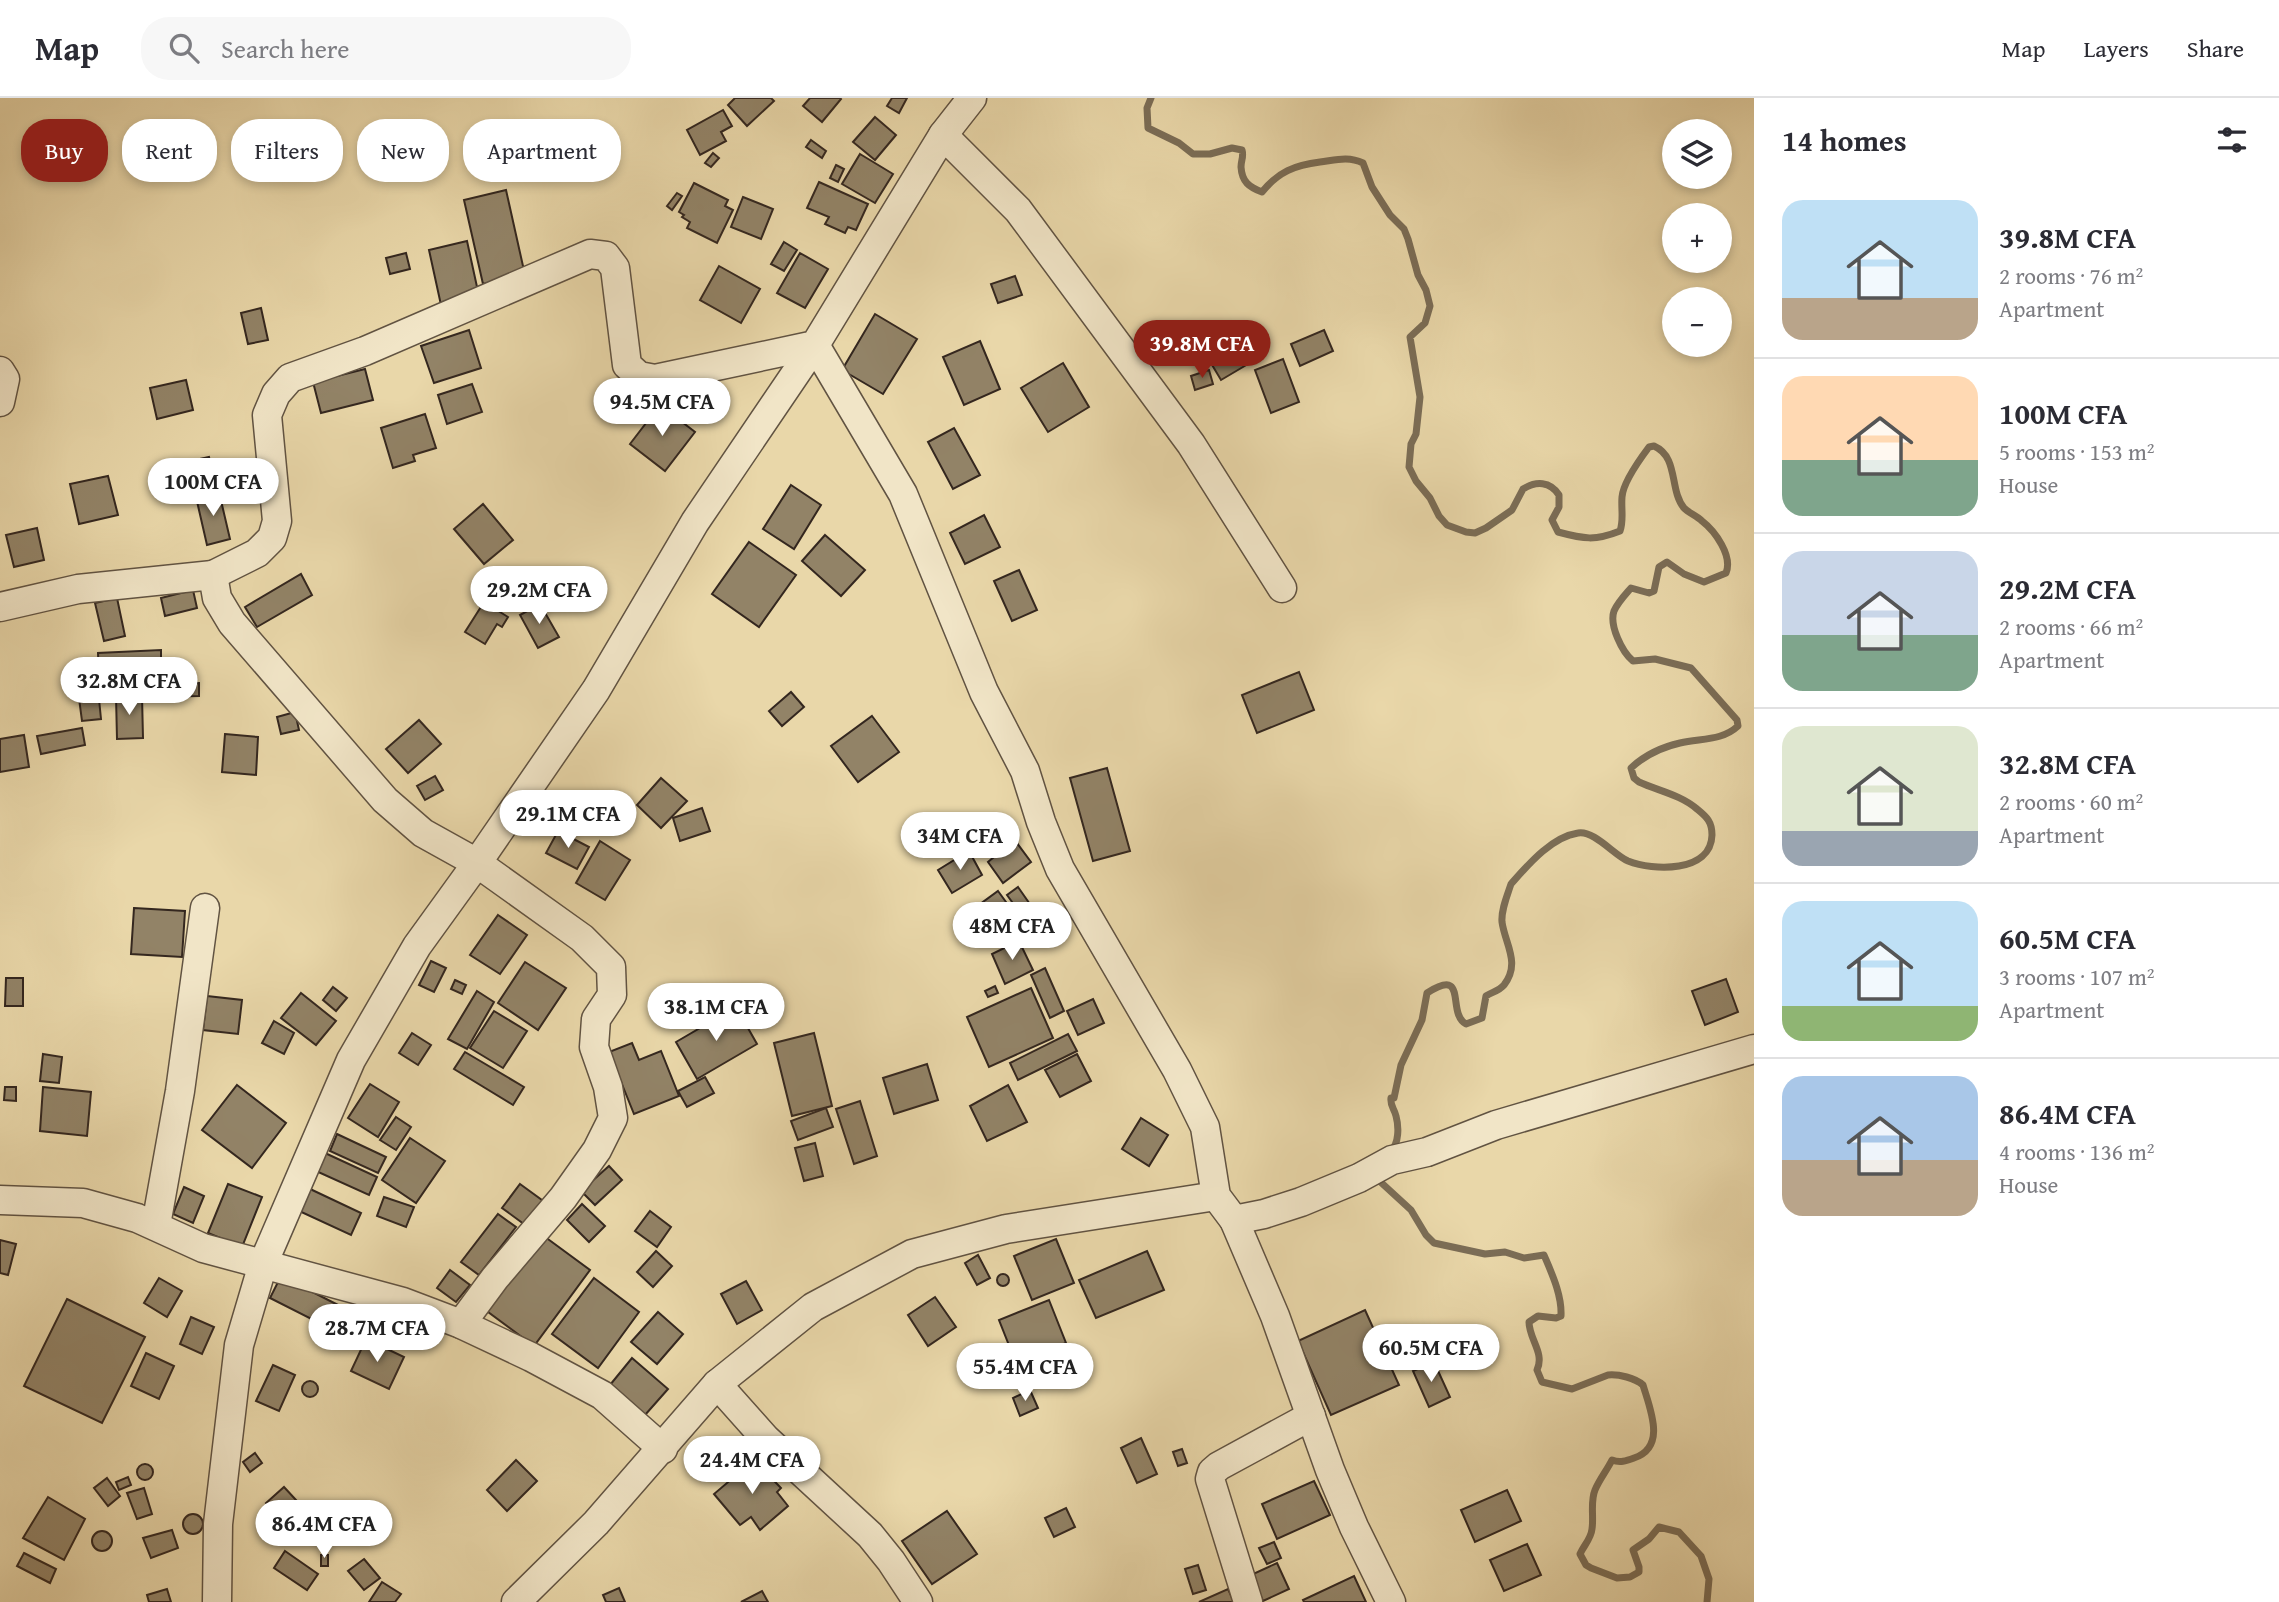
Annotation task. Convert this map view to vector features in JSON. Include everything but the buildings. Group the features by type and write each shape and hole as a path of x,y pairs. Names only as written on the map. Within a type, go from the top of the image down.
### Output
{"street":[{"path":"217,1602 218,1524 239,1345 263,1264 351,1060 417,946 596,690 695,522 815,345 943,135 972,98"},
{"path":"943,135 1018,211 1191,444 1282,588"},
{"path":"0,607 78,589 213,575 257,552 272,538 277,520 267,415 276,394 290,378 365,351 590,254 606,256 615,268 627,365 639,376 655,379 815,345"},
{"path":"815,345 903,494 984,692 1025,771 1060,869 1177,1070 1205,1127 1216,1196 1234,1220 1275,1316 1330,1470 1354,1527 1391,1602"},
{"path":"0,371 5,379 0,402"},
{"path":"213,575 217,598 232,623 385,800 423,833 477,863 582,938 611,967 612,995 596,1019 594,1047 608,1087 613,1118 597,1150 563,1198 495,1278 461,1324"},
{"path":"156,1225 180,1091 205,908"},
{"path":"1234,1220 1301,1202 1359,1178 1391,1160 1427,1152 1496,1125 1754,1049"},
{"path":"516,1602 596,1523 717,1384 813,1307 912,1254 1006,1229 1216,1196"},
{"path":"0,1200 83,1203 156,1225 204,1248 402,1302 461,1324 602,1395 663,1449"},
{"path":"717,1384 766,1438 870,1535 918,1602"},
{"path":"1248,1602 1210,1479 1212,1472 1311,1416"}],"waterway":[{"path":"1151,98 1147,108 1148,128 1179,143 1193,154 1210,154 1232,148 1242,150 1243,177 1250,186 1262,192 1281,175 1303,165 1342,159 1363,163 1372,187 1390,215 1404,229 1430,306 1425,323 1410,337 1420,397 1409,467 1447,525 1475,533 1512,510 1523,489 1542,484 1551,487 1559,495 1559,507 1552,520 1558,532 1589,538 1620,531 1625,485 1645,452 1654,446 1662,451 1671,466 1679,501 1712,531 1722,544 1727,559 1726,573 1704,582 1684,574 1667,562 1659,567 1654,591 1649,593 1631,588 1614,611 1613,617 1618,638 1633,661 1655,659 1691,668 1737,720 1738,726 1732,731 1667,747 1647,756 1631,768 1634,778 1639,782 1684,800 1704,815 1712,830 1709,847 1692,863 1652,866 1628,861 1591,835 1578,833 1558,840 1532,861 1511,884 1506,898 1502,922 1511,954 1511,969 1504,985 1486,996 1482,1018 1466,1024 1457,1011 1453,988 1448,985 1427,993 1422,1020 1401,1065 1394,1098 1391,1098 1398,1130 1396,1144 1391,1151"},
{"path":"1374,1176 1411,1210 1434,1243 1485,1254 1505,1252 1524,1258 1544,1255 1558,1292 1561,1316 1538,1316 1529,1322 1538,1352 1537,1370 1542,1382 1572,1389 1608,1375 1631,1378 1643,1385 1652,1416 1653,1436 1644,1453 1626,1461 1612,1460 1599,1482 1593,1499 1591,1533 1580,1554 1591,1568 1617,1578 1630,1577 1639,1572 1633,1550 1649,1539 1659,1527 1679,1532 1701,1556 1709,1579 1707,1602"}]}
